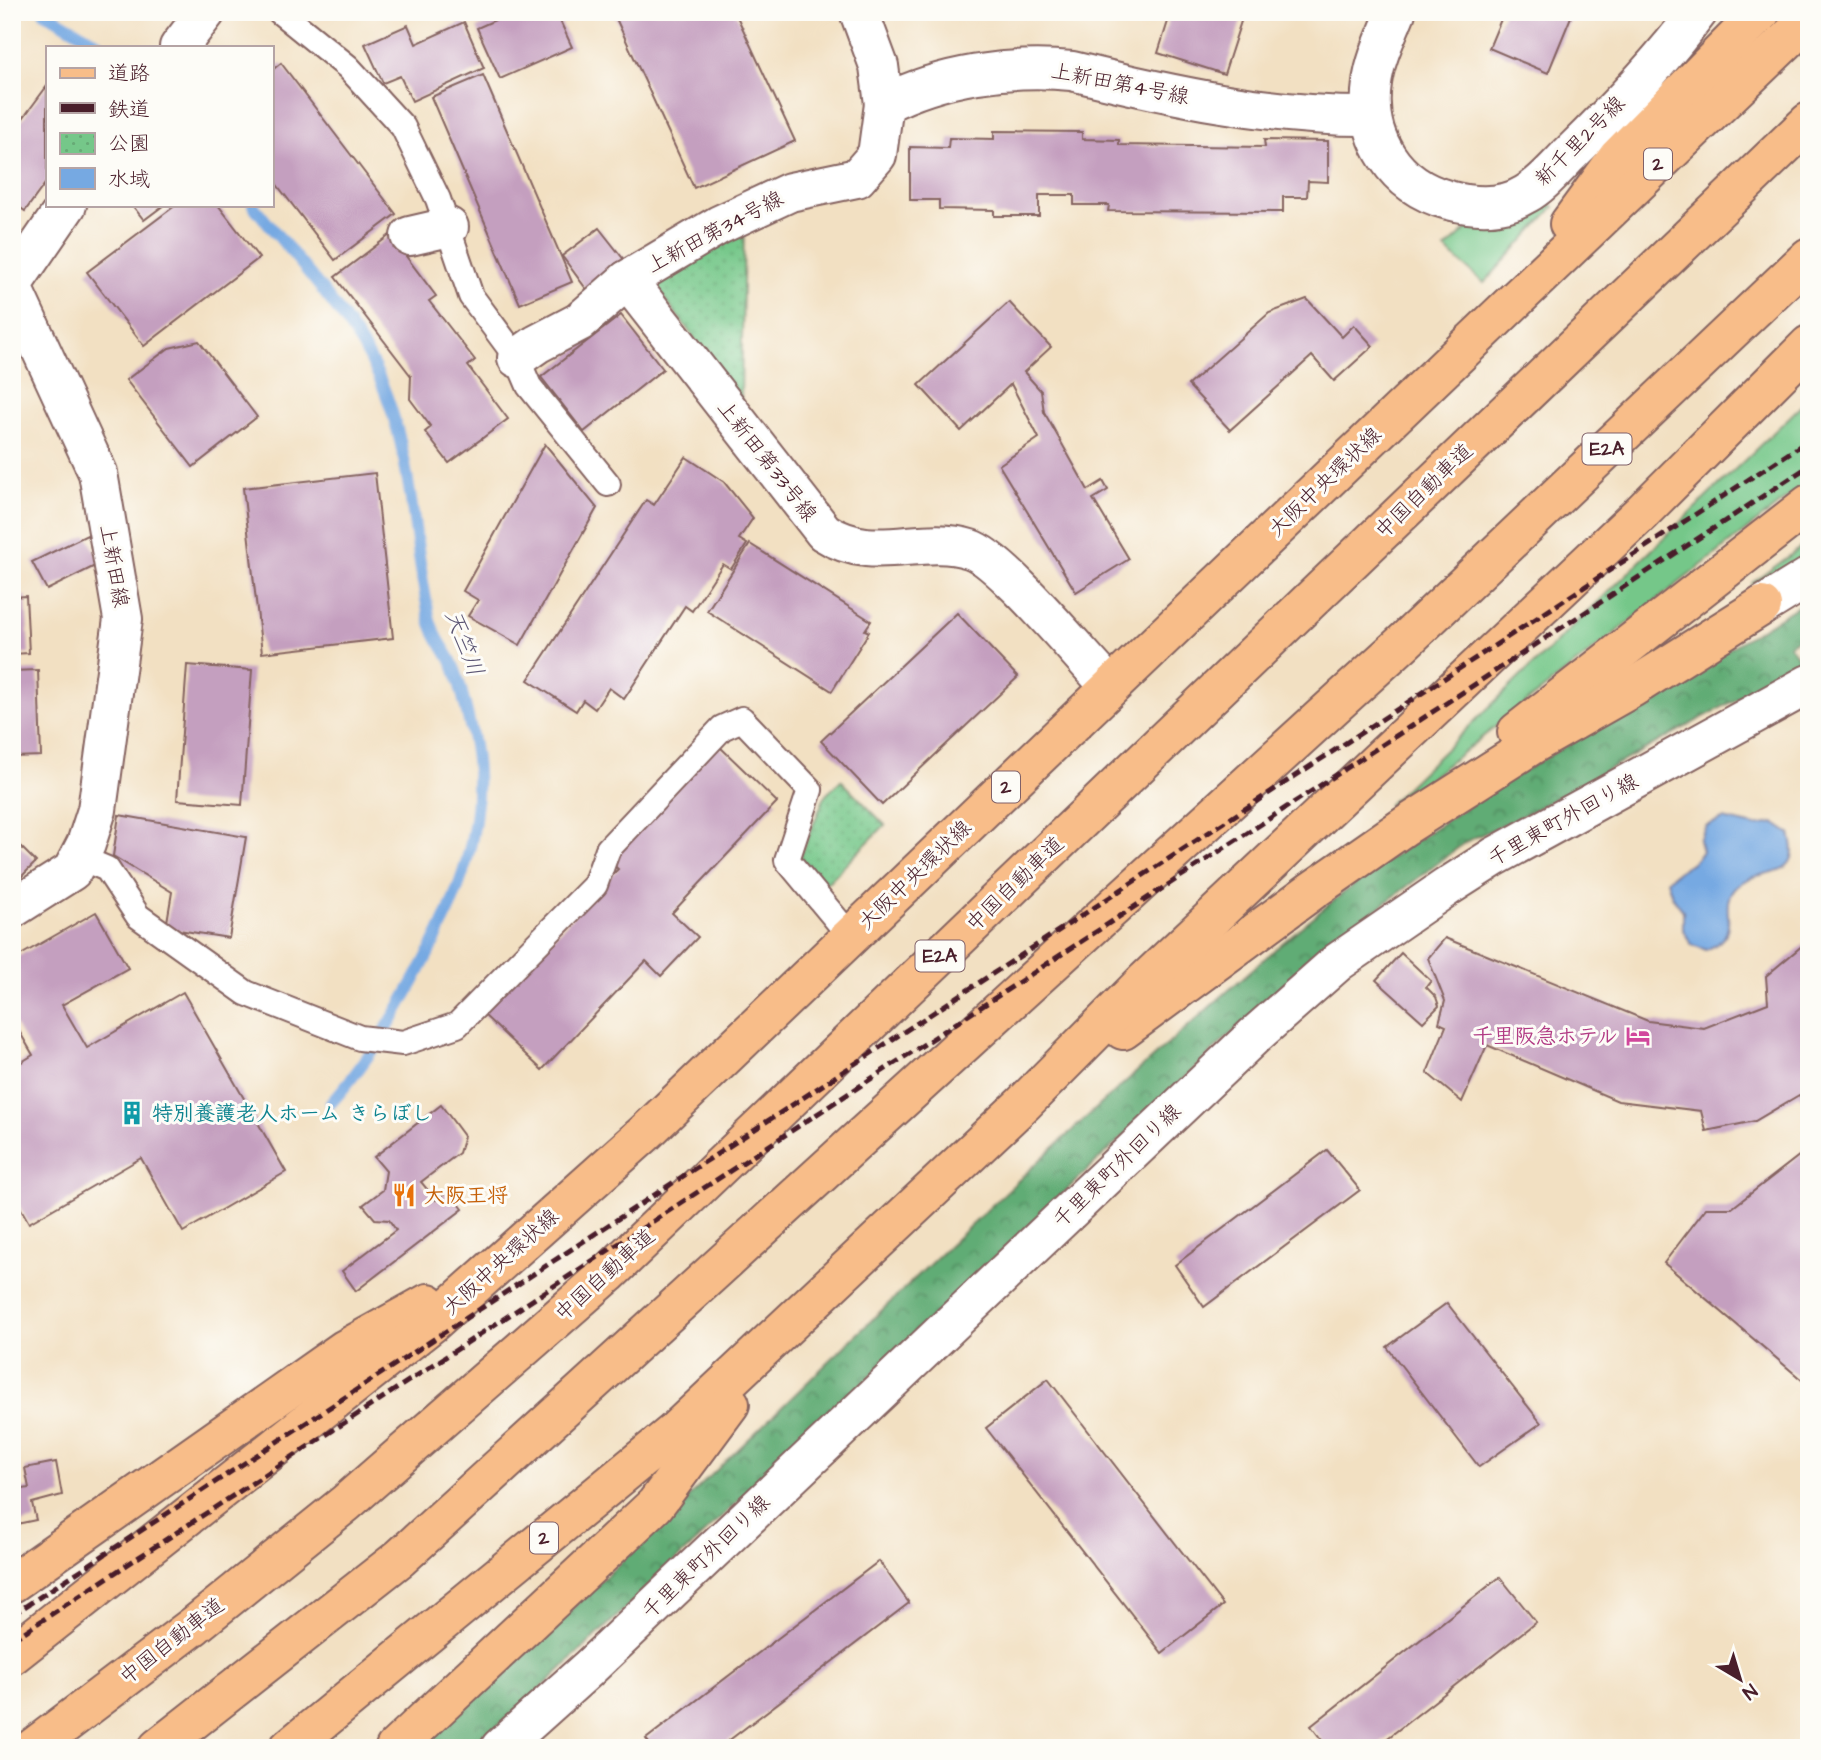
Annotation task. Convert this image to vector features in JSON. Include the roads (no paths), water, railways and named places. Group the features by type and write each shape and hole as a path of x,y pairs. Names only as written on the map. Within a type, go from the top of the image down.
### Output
{"main road":[{"path":"1508,308 1618,157 1761,12"},
{"name":"大阪中央環状線","path":"12,1655 431,1324 644,1134 1809,19"},
{"name":"中国自動車道","path":"33,1748 195,1625 346,1503 608,1274 1809,122"},
{"name":"E2A","path":"158,1748 410,1549 1405,641 1809,257"},
{"name":"2","path":"289,1748 673,1433 1023,1104 1146,980 1642,512 1809,345"},
{"path":"1405,826 1596,668 1740,561 1809,504"},
{"path":"1023,1104 1313,890 1405,826 1535,743 1632,688 1762,606"},
{"path":"12,1583 345,1349 500,1262"},
{"path":"395,1748 655,1505 793,1321"}],"street":[{"path":"180,46 206,12"},
{"path":"859,12 879,66 884,104"},
{"name":"新千里2号線","path":"1396,12 1372,80 1371,116 1390,163 1409,184 1425,192 1462,204 1490,206 1513,200 1539,184 1591,133 1698,12"},
{"name":"上新田第4号線","path":"884,104 912,90 984,73 1045,68 1072,71 1251,108 1327,116 1371,116"},
{"name":"上新田第34号線","path":"517,358 579,322 627,281 764,202 790,192 857,178 877,155 884,104"},
{"path":"12,286 66,206"},
{"path":"410,236 449,228"},
{"name":"上新田第33号線","path":"627,281 824,532 853,547 955,546 985,555 1110,686"},
{"name":"上新田線","path":"12,286 97,473 123,619 97,810 81,858 72,871 12,909"},
{"path":"1762,606 1809,577"},
{"name":"千里東町外回り線","path":"500,1748 588,1669 1254,1036 1323,974 1385,928 1494,857 1809,684"}],"lane":[{"path":"280,12 356,74 402,127 426,171 449,228 471,296 517,358 529,386 608,484"},
{"path":"81,858 107,869 138,916 246,993 360,1038 403,1043 457,1025 594,886 608,849 722,728 742,719 810,790 787,860 851,937"}],"water":[{"path":"1723,819 1755,826 1774,823 1790,834 1793,849 1791,860 1786,866 1746,880 1730,894 1725,935 1706,950 1692,945 1683,930 1683,911 1672,896 1667,880 1699,856 1702,851 1699,840 1706,826"}],"waterway":[{"name":"天竺川","path":"44,12 102,46"},
{"name":"天竺川","path":"254,206 344,318 369,357 383,388 403,452 430,620 457,675 477,768 473,831 457,892 430,950 387,1028 356,1074 331,1103"}],"railway":[{"path":"12,1615 1809,440"},
{"path":"12,1640 1809,466"}],"place":[{"name":"千里阪急ホテル","path":"1638,1036"},
{"name":"特別養護老人ホーム きらぼし","path":"132,1113"},
{"name":"大阪王将","path":"404,1195"}]}
